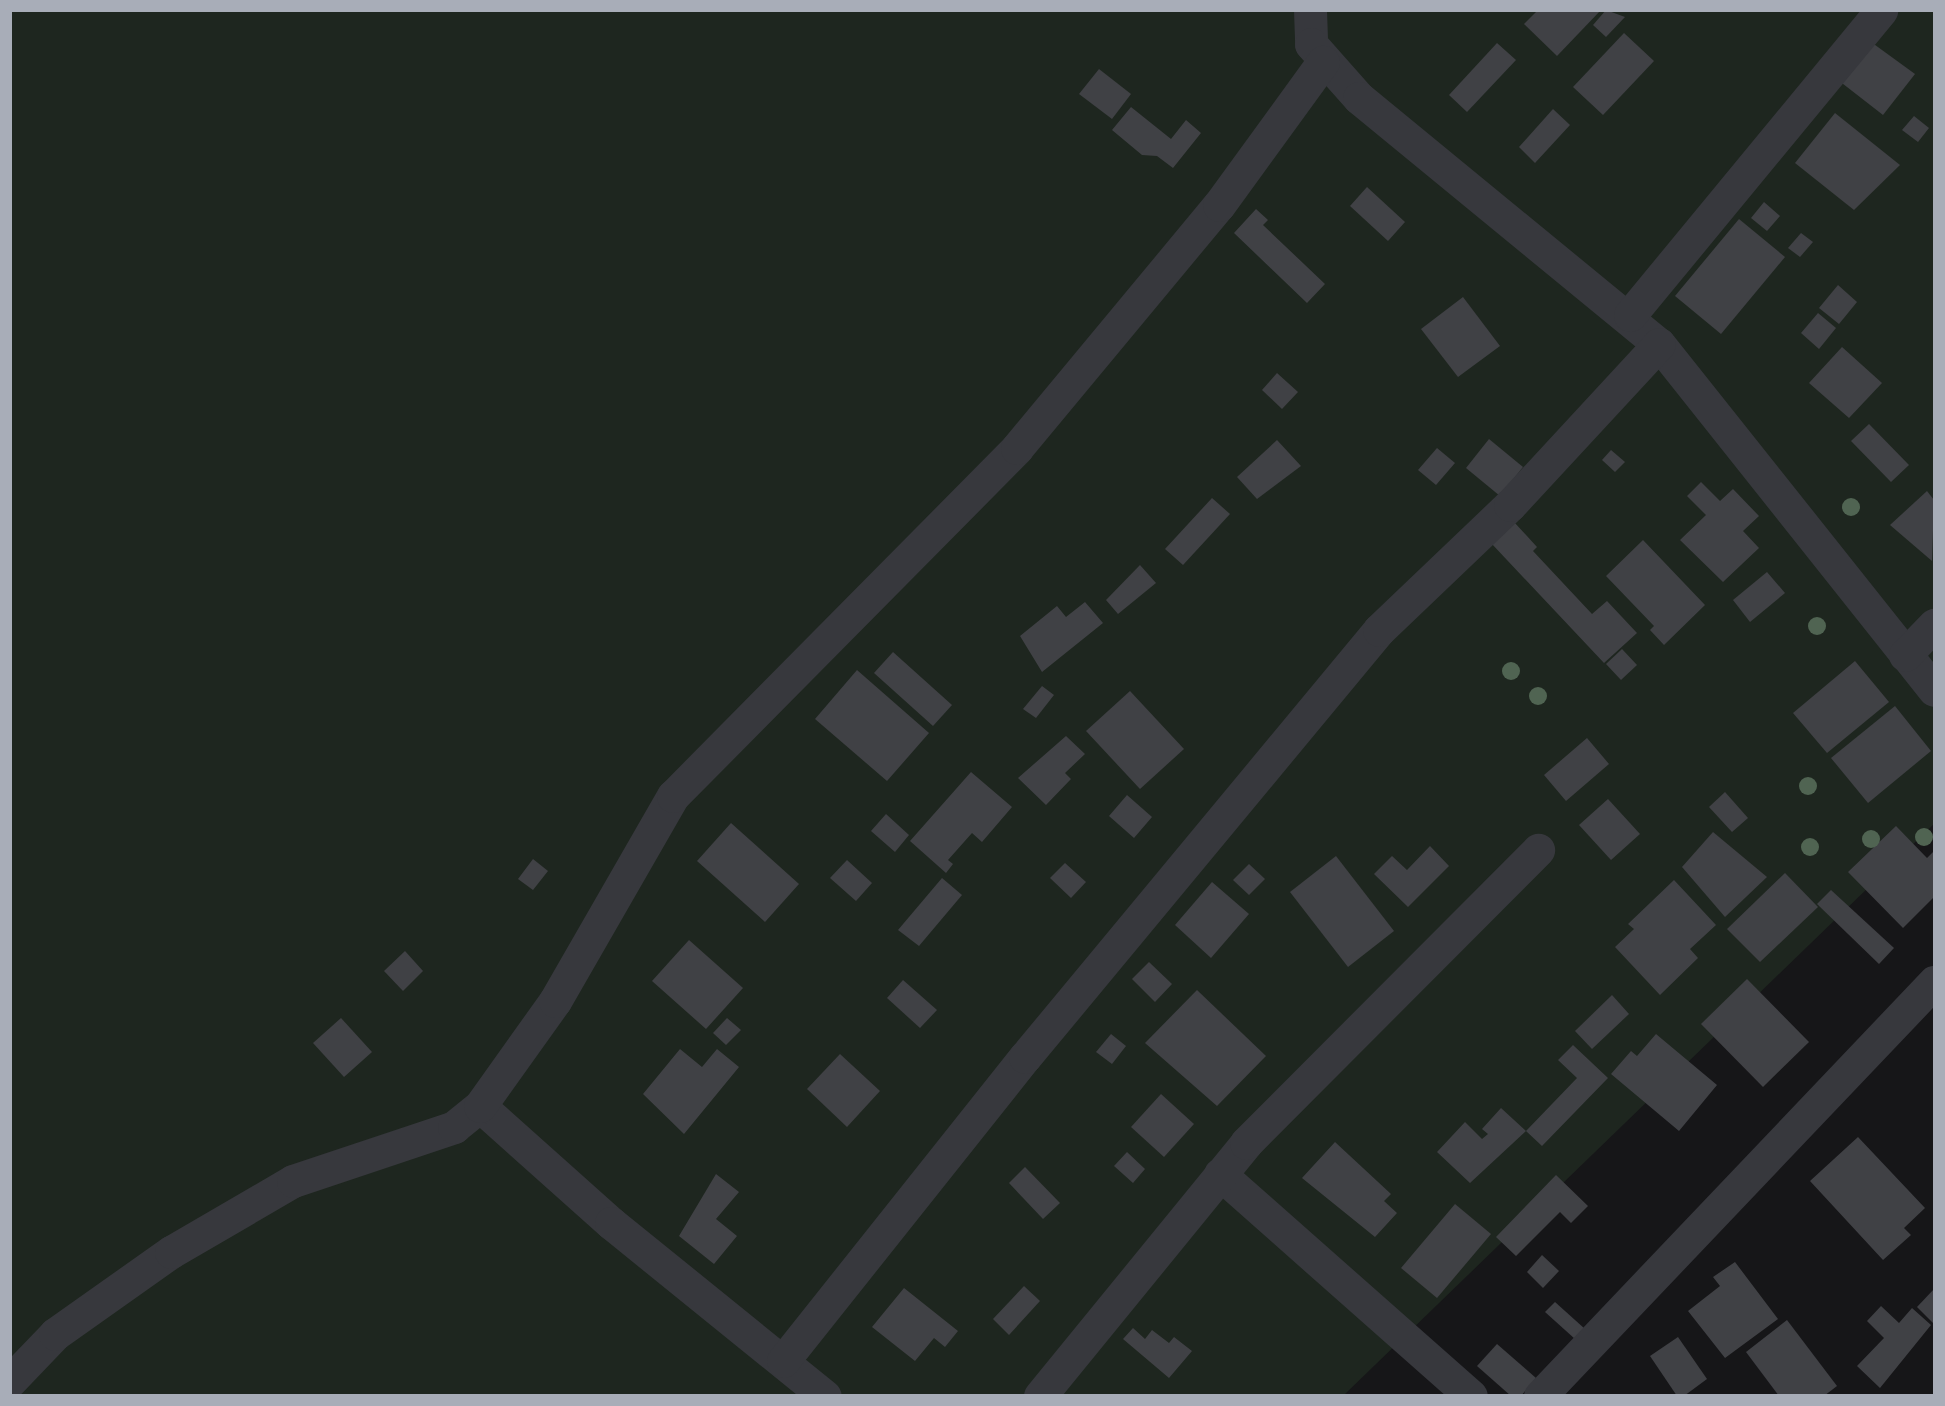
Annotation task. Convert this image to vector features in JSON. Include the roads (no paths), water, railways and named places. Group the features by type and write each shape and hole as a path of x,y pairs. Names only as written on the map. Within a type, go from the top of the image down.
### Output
{"street":[{"path":"1310,10 1311,44 1323,62 1359,98 1630,315 1659,344 1935,690"},
{"path":"1630,315 1881,10"},
{"path":"10,1381 55,1334 171,1252 283,1186 454,1126 480,1106 555,1001 673,796 1017,448 1219,205 1323,62"},
{"path":"783,1361 1025,1057 1379,630 1510,506 1659,344"},
{"path":"1905,655 1935,625"},
{"path":"1040,1395 1220,1174 1538,850"},
{"path":"1540,1395 1935,982"},
{"path":"480,1106 825,1395"},
{"path":"1220,1174 1471,1395"}]}
